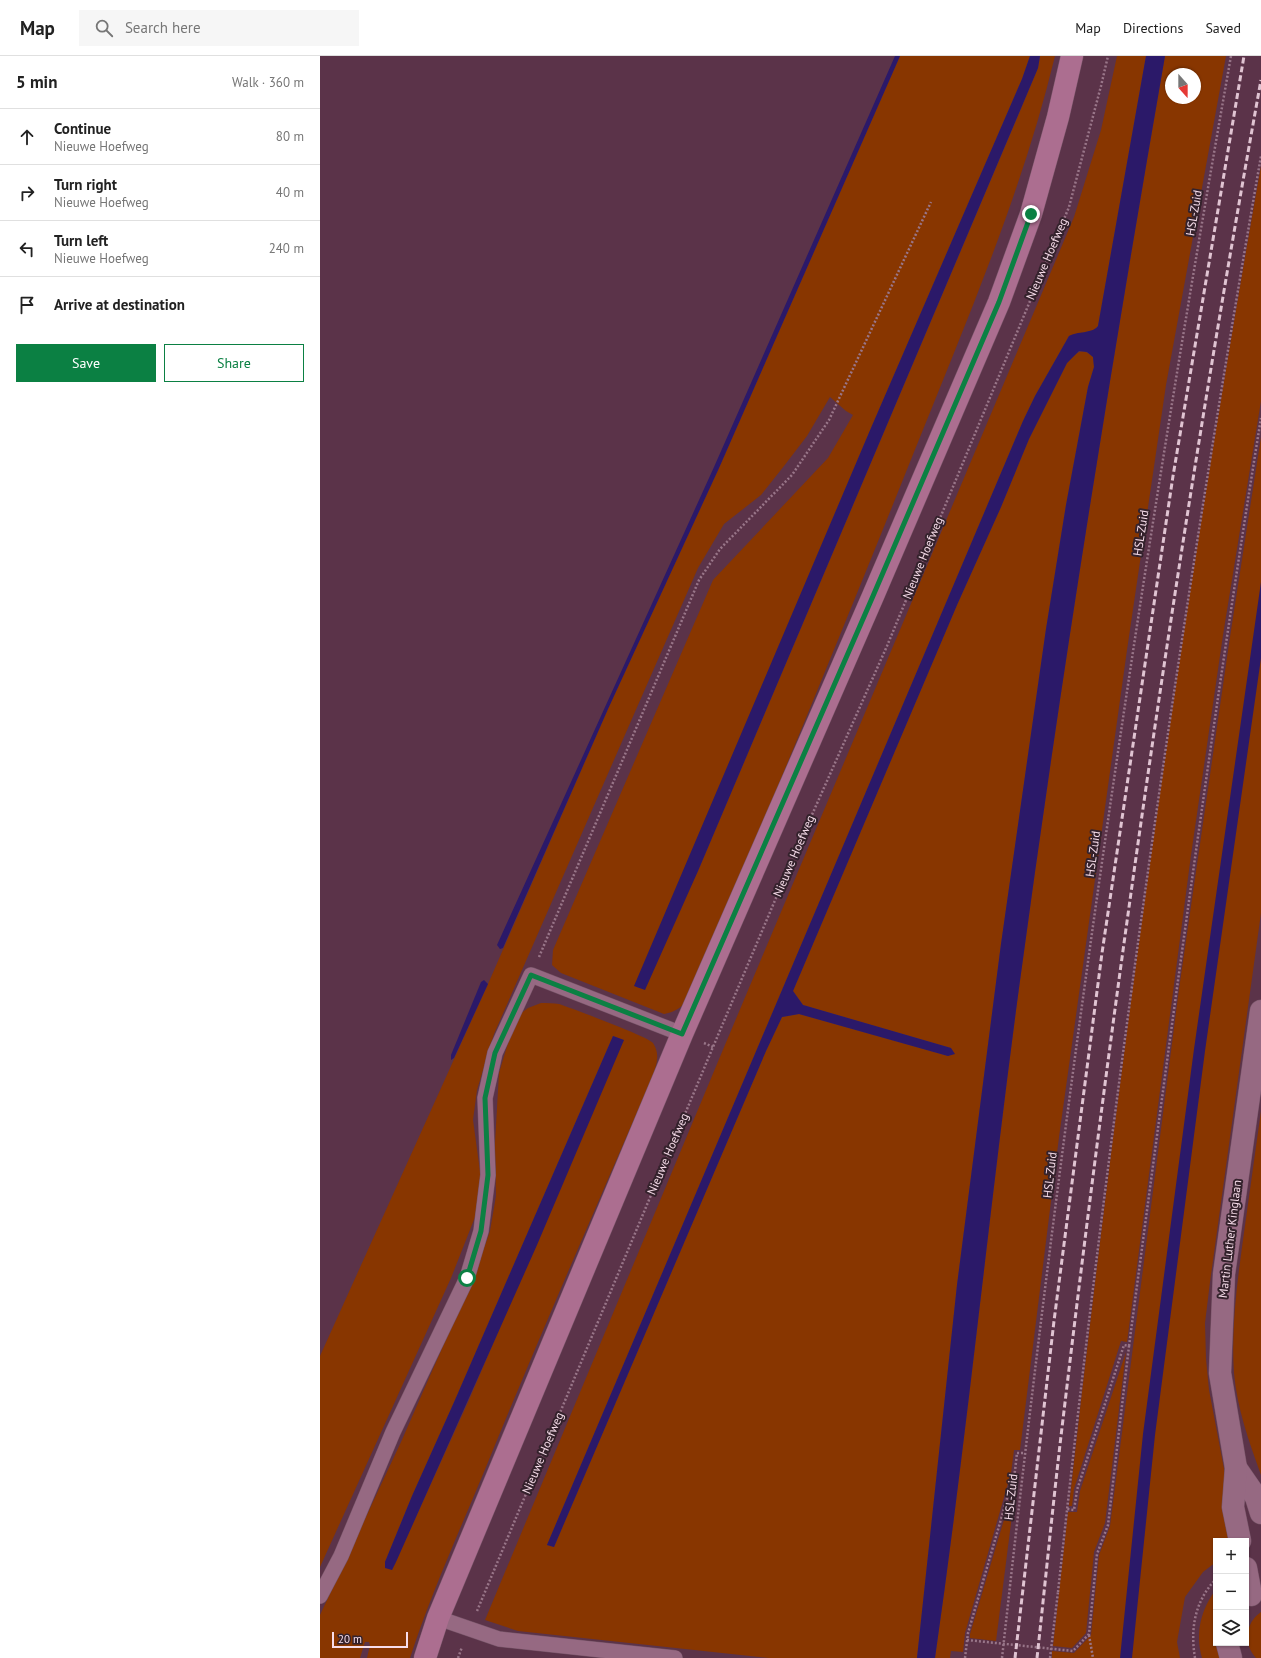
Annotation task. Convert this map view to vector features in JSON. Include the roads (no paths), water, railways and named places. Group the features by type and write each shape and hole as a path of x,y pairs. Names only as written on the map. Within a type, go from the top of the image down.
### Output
{"main road":[{"path":"425,1658 438,1618 682,1034 870,603 999,302 1031,214 1058,117 1072,56"}],"street":[{"name":"Martin Luther Kinglaan","path":"1239,1538 1233,1507 1236,1468 1220,1373 1224,1274 1261,1011"},
{"name":"Martin Luther Kinglaan","path":"1236,1468 1256,1497 1261,1513"},
{"path":"1248,1574 1253,1595"},
{"path":"1228,1646 1231,1658"}],"lane":[{"path":"320,1596 341,1556 393,1432 467,1278 481,1231 488,1175 485,1098 495,1053 531,975 682,1034"},
{"path":"438,1618 499,1639 676,1658"}],"railway":[{"path":"1015,1658 1054,1321 1102,953 1173,476 1244,56"},
{"path":"1037,1658 1060,1442 1084,1244 1152,744 1204,411 1261,80"}]}
